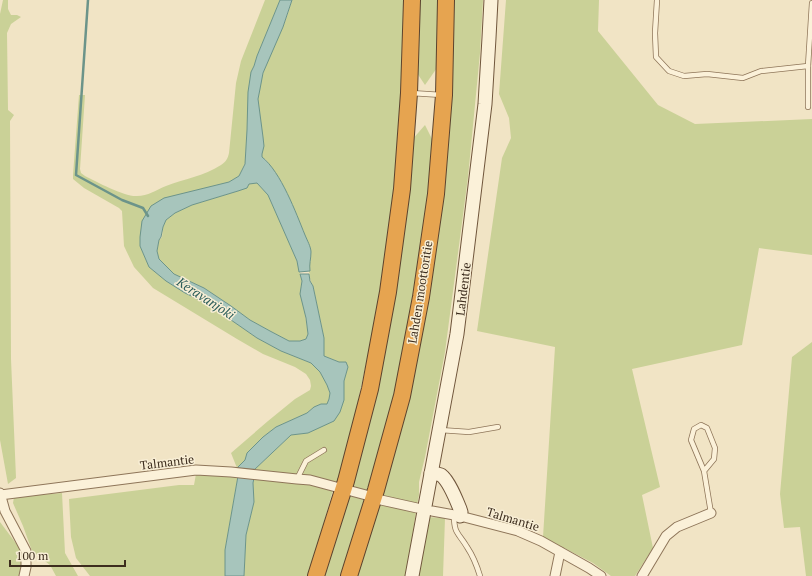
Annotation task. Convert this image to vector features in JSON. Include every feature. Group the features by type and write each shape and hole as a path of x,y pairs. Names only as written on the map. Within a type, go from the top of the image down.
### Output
{"highway":[{"path":"316,576 346,480 370,389 388,292 402,189 409,93 412,0"},
{"name":"Lahden moottoritie","path":"349,576 376,490 402,396 420,297 436,194 444,95 446,0"}],"main road":[{"name":"Lahdentie","path":"412,576 457,334 485,104 491,0"},
{"path":"431,473 442,476 448,483 460,508 457,516"}],"street":[{"name":"Talmantie","path":"0,494 196,470 310,480 336,487"},
{"path":"351,492 366,495"},
{"path":"0,494 5,511 26,551 26,567 24,576"},
{"path":"381,500 417,508"},
{"name":"Talmantie","path":"432,511 518,531 541,540 590,568 601,576"},
{"path":"642,576 666,536 677,527 711,513"},
{"path":"555,576 560,552"}],"lane":[{"path":"657,0 655,33 656,57 669,71 684,76 707,74 743,78 761,71 808,66"},
{"path":"808,107 808,66 812,3"},
{"path":"409,93 444,95"},
{"path":"704,470 714,459 715,448 707,428 701,425 694,429 692,440 704,470 711,513"},
{"path":"440,430 469,432 498,427"},
{"path":"297,479 306,461 324,450"},
{"path":"457,516 454,526 477,565 480,576"}],"green space":[{"path":"3,0 8,0 8,9 11,15 21,17 11,24 7,33 8,110 14,115 10,121 11,359 16,478 8,484 0,440 0,14"},
{"path":"265,0 280,0 251,72 245,163 239,176 229,182 200,190 140,237 140,246 149,267 166,281 185,293 208,304 257,338 281,351 311,363 320,372 327,385 330,393 327,404 321,404 314,407 307,413 276,427 263,437 247,453 245,460 237,468 231,453 295,399 310,390 310,380 306,374 295,367 263,354 153,288 134,267 124,246 122,211 84,188 73,179 73,175 79,95 85,95 80,169 81,173 118,192 132,196 141,196 208,172 224,163 229,153 236,83 241,61"},
{"path":"292,0 406,0 403,89 394,188 384,270 354,420 337,483 254,470 291,435 308,433 344,400 344,381 348,367 346,362 339,362 324,356 324,338 309,274 311,252 267,161 262,157 263,142 258,104 259,90 264,72 285,22"},
{"path":"418,0 439,0 439,65 425,85 415,70"},
{"path":"454,0 483,0 480,53 468,177 445,352 419,482 417,505 383,497 413,373"},
{"path":"506,0 599,0 598,31 658,105 695,124 812,119 812,255 759,248 742,345 632,369 660,487 642,495 653,548 635,576 611,576 593,563 543,537 555,347 477,331 502,158 511,138 509,118 499,94"},
{"path":"425,125 435,145 411,317 397,392 368,492 352,488 411,141"},
{"path":"253,183 257,183 268,195 297,261 302,281 301,286 308,334 306,339 300,341 289,341 250,320 204,288 174,274 159,259 157,251 166,220 175,213 192,205 238,191"},
{"path":"812,342 812,576 806,576 800,527 784,528 780,494 792,357"},
{"path":"196,474 238,476 225,550 225,576 90,576 76,558 71,537 69,499 179,485 194,485"},
{"path":"254,478 307,484 333,490 309,576 244,576 246,535 254,502"},
{"path":"62,493 65,553 78,576 56,576 50,565 32,551 13,503 14,497"},
{"path":"347,495 364,499 353,539 340,576 322,576"},
{"path":"380,503 416,512 406,576 355,576"},
{"path":"426,517 445,518 443,576 416,576"},
{"path":"0,522 21,550 21,567 19,576 0,576"}],"water":[{"name":"Keravanjoki","path":"280,0 292,0 283,27 263,73 258,99 264,146 262,157 282,182 297,216 311,252 310,271 299,272 297,261 268,195 257,183 249,184 247,188 192,205 175,213 166,220 157,251 159,259 174,274 204,288 250,320 289,341 300,341 306,339 308,334 300,294 302,281 300,274 309,274 324,338 324,356 339,362 346,362 348,367 344,381 344,400 340,412 334,421 308,433 291,435 254,470 237,468 245,460 247,453 263,437 276,427 307,413 314,407 321,404 327,404 330,393 327,385 320,372 311,363 281,351 257,338 208,304 185,293 166,281 149,267 140,246 140,237 142,221 151,206 164,198 229,182 239,176 245,164 248,92 251,72"},
{"path":"238,476 254,478 254,502 246,535 244,576 225,576 225,550"}],"waterway":[{"path":"88,0 76,175 122,200 143,208 148,216"}]}
